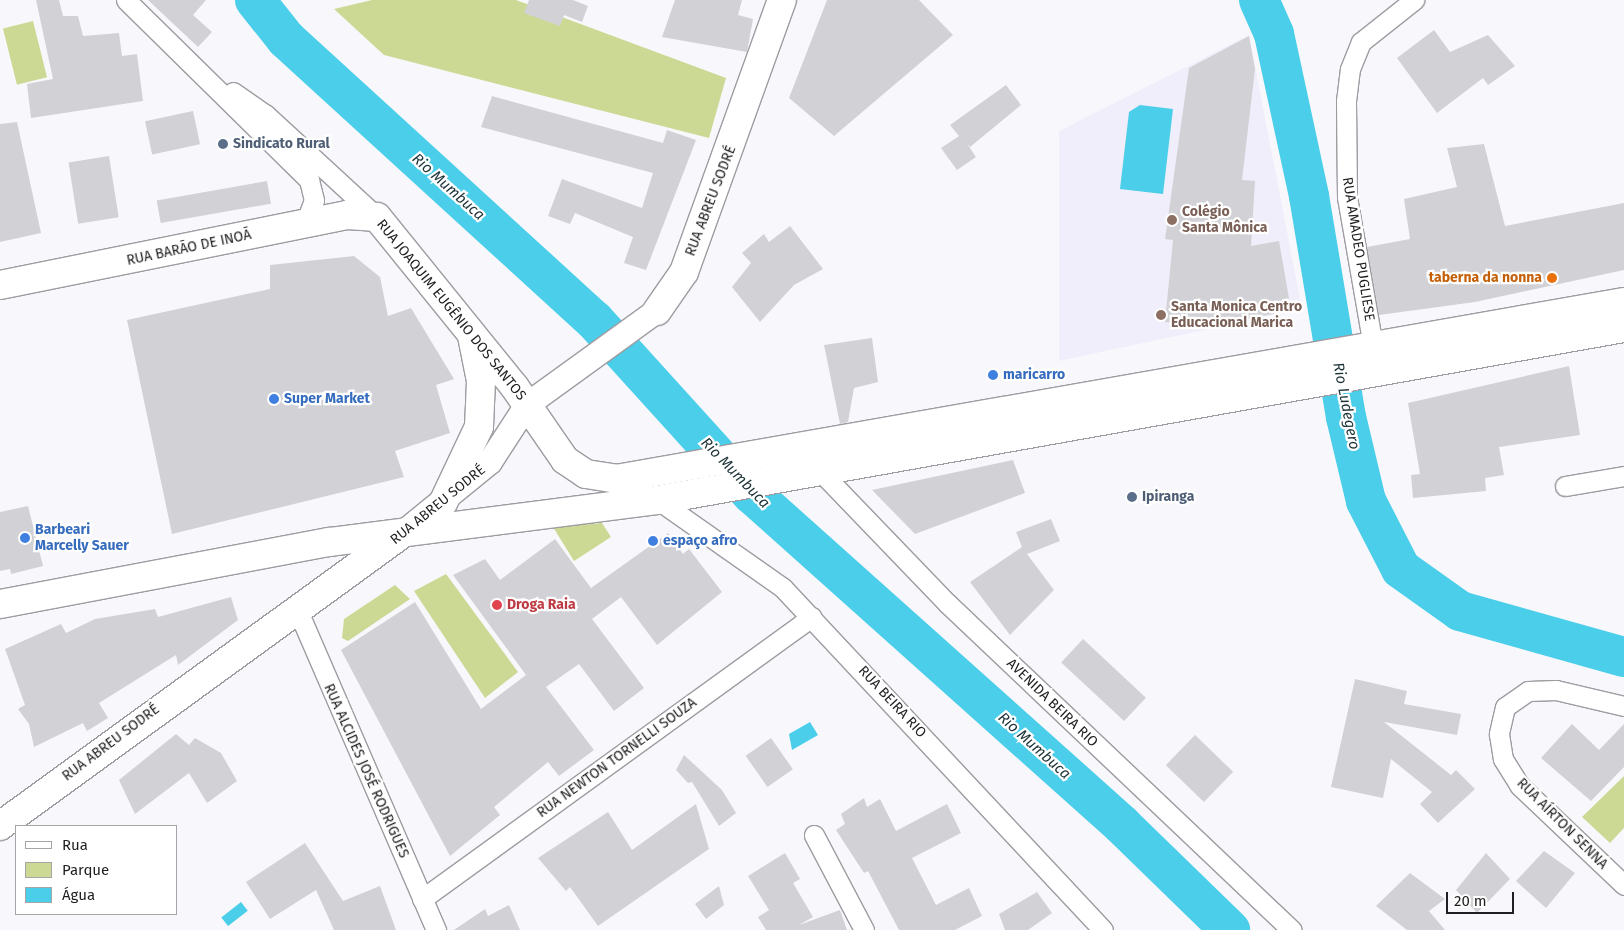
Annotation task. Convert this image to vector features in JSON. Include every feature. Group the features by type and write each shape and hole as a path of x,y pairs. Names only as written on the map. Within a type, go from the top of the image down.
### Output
{"main road":[{"name":"RUA ABREU SODRÉ","path":"657,311 688,263 782,0"},
{"name":"RUA BARÃO DE INOÃ","path":"0,285 305,222 360,213 377,217"},
{"name":"RUA JOAQUIM EUGÊNIO DOS SANTOS","path":"377,217 527,404 565,460 586,474 616,480 666,473 783,464"},
{"path":"783,464 818,469 1298,372 1365,356 1624,302"},
{"path":"1365,356 1624,328"},
{"path":"443,503 479,427 481,381 471,332"},
{"path":"0,604 329,542 658,500 686,494 783,464 1298,372"},
{"name":"RUA ABREU SODRÉ","path":"0,826 187,687 298,611 403,534"}],"street":[{"name":"RUA JOAQUIM EUGÊNIO DOS SANTOS","path":"126,0 309,180 314,200 305,222"},
{"name":"RUA AMADEO PUGLIESE","path":"1365,356 1347,198 1344,137 1350,69 1361,42 1414,0"},
{"name":"RUA JOAQUIM EUGÊNIO DOS SANTOS","path":"191,63 265,114 377,217"},
{"name":"RUA ABREU SODRÉ","path":"403,534 443,503 497,454 527,404 657,311"},
{"name":"AVENIDA BEIRA RIO","path":"818,469 947,603 1292,930"},
{"path":"1564,486 1624,476"},
{"name":"RUA BEIRA RIO","path":"658,500 783,588 1104,930"},
{"name":"RUA ALCIDES JOSÉ RODRIGUES","path":"298,611 436,930"},
{"name":"RUA NEWTON TORNELLI SOUZA","path":"422,899 812,617"},
{"name":"RUA AÍRTON SENNA","path":"1624,706 1556,690 1528,691 1505,707 1499,734 1503,759 1519,785 1624,885"},
{"path":"814,835 864,930"}],"shaded area":[{"name":"Colégio Santa Mônica","path":"1249,35 1302,309 1059,361 1059,131"}],"green space":[{"path":"372,0 516,0 726,78 709,138 384,55 334,9"},
{"path":"33,21 47,77 17,85 3,28"},
{"path":"602,523 611,537 574,561 553,527"},
{"path":"446,574 518,672 485,698 414,591"},
{"path":"395,585 410,599 348,641 342,638 344,619"},
{"path":"1624,776 1624,828 1610,843 1582,817"}],"water":[{"path":"1140,105 1173,109 1163,194 1120,189 1129,112"},
{"path":"810,722 818,735 792,750 789,734"},
{"path":"241,902 248,911 228,926 221,917"}],"building":[{"path":"36,0 59,0 63,16 78,16 83,36 119,33 122,56 137,54 143,101 31,118 27,84 53,79"},
{"path":"148,0 206,0 193,15 212,32 198,47"},
{"path":"529,0 573,0 588,6 582,22 564,15 560,26 524,13"},
{"path":"675,0 742,0 738,15 753,19 747,52 662,37"},
{"path":"827,0 919,0 953,35 834,136 789,98"},
{"path":"1434,30 1450,52 1488,35 1515,66 1488,85 1483,78 1437,113 1397,58"},
{"path":"1249,36 1255,69 1242,180 1255,181 1251,246 1279,241 1291,310 1212,327 1165,322 1173,240 1165,239 1189,68"},
{"path":"1006,85 1021,105 970,147 966,142 976,157 957,170 941,148 959,136 950,125"},
{"path":"492,96 663,143 667,130 696,140 646,270 624,263 633,237 575,213 570,224 548,216 562,179 642,208 653,173 481,127"},
{"path":"193,111 200,144 152,154 145,121"},
{"path":"17,122 41,233 0,242 0,124"},
{"path":"1484,144 1505,226 1624,203 1624,270 1475,302 1379,315 1367,247 1410,239 1404,199 1457,187 1447,148"},
{"path":"109,156 119,217 78,224 69,162"},
{"path":"267,181 271,204 161,223 157,200"},
{"path":"790,226 823,269 794,285 760,322 732,287 751,263 742,253 764,234 769,242"},
{"name":"Super Market","path":"354,256 380,277 388,316 411,308 454,379 436,385 450,433 395,451 404,477 172,534 127,320 270,289 270,265"},
{"path":"872,338 878,382 854,388 848,422 840,424 824,345"},
{"path":"1569,366 1580,435 1499,447 1504,475 1485,478 1486,491 1413,498 1411,475 1420,474 1408,403"},
{"path":"1013,460 1025,493 915,534 872,490"},
{"path":"28,506 43,566 11,574 10,569 0,571 0,512"},
{"path":"1051,519 1060,541 1027,554 1054,590 1010,635 970,582 1022,547 1016,532"},
{"path":"668,533 683,554 689,549 722,592 657,645 621,597 592,619 644,688 614,711 579,664 546,687 594,750 559,776 548,762 494,807 500,815 450,856 341,650 415,602 481,709 526,675 453,575 485,559 500,580 555,539 591,588"},
{"path":"231,597 238,620 178,665 176,655 99,703 108,718 87,731 83,723 34,747 29,724 18,709 25,705 5,649 61,624 66,633 95,619 155,609 158,617"},
{"path":"1083,639 1146,698 1124,721 1061,662"},
{"path":"1355,679 1407,691 1404,704 1461,714 1457,735 1384,722 1451,775 1456,770 1475,789 1438,823 1420,804 1432,792 1391,759 1383,798 1331,787"},
{"path":"1572,724 1599,750 1624,724 1624,767 1591,801 1541,758"},
{"path":"176,734 189,745 195,738 221,753 237,781 207,803 189,773 135,814 119,780"},
{"path":"1195,735 1233,772 1204,802 1166,765"},
{"path":"771,738 793,769 767,787 746,756"},
{"path":"684,755 722,790 736,813 719,826 692,782 688,783 676,770"},
{"path":"864,798 867,807 880,799 896,831 947,804 961,833 912,858 936,905 969,888 982,916 955,930 899,930 868,871 864,873 836,830 845,824 841,814"},
{"path":"696,804 709,849 598,926 570,887 566,891 538,858 608,812 632,850"},
{"path":"305,843 343,901 380,886 396,930 334,930 316,890 270,919 246,882"},
{"path":"1544,851 1575,873 1546,908 1516,881"},
{"path":"785,853 800,879 793,883 813,917 799,925 840,910 847,930 766,930 758,917 769,910 748,876"},
{"path":"1486,853 1510,879 1477,913 1456,890"},
{"path":"1410,873 1445,899 1429,911 1445,930 1407,930 1376,906"},
{"path":"719,886 724,905 706,919 695,904"},
{"path":"1037,892 1052,913 1028,930 1005,930 999,914"},
{"path":"509,905 520,930 454,930 485,909 488,916"}],"waterway":[{"name":"Rio Mumbuca","path":"255,0 286,39 594,320 752,494 1122,825 1230,930"},
{"name":"Rio Ludegero","path":"1259,0 1274,34 1309,196 1346,417 1366,501 1401,569 1460,611 1624,657"}],"place":[{"name":"Sindicato Rural","path":"223,144"},
{"name":"Colégio Santa Mônica","path":"1172,220"},
{"name":"taberna da nonna","path":"1552,278"},
{"name":"Santa Monica Centro Educacional Marica","path":"1161,315"},
{"name":"maricarro","path":"993,375"},
{"name":"Super Market","path":"274,399"},
{"name":"Ipiranga","path":"1132,497"},
{"name":"Barbeari Marcelly Sauer","path":"25,538"},
{"name":"espaço afro","path":"653,541"},
{"name":"Droga Raia","path":"497,605"}]}
